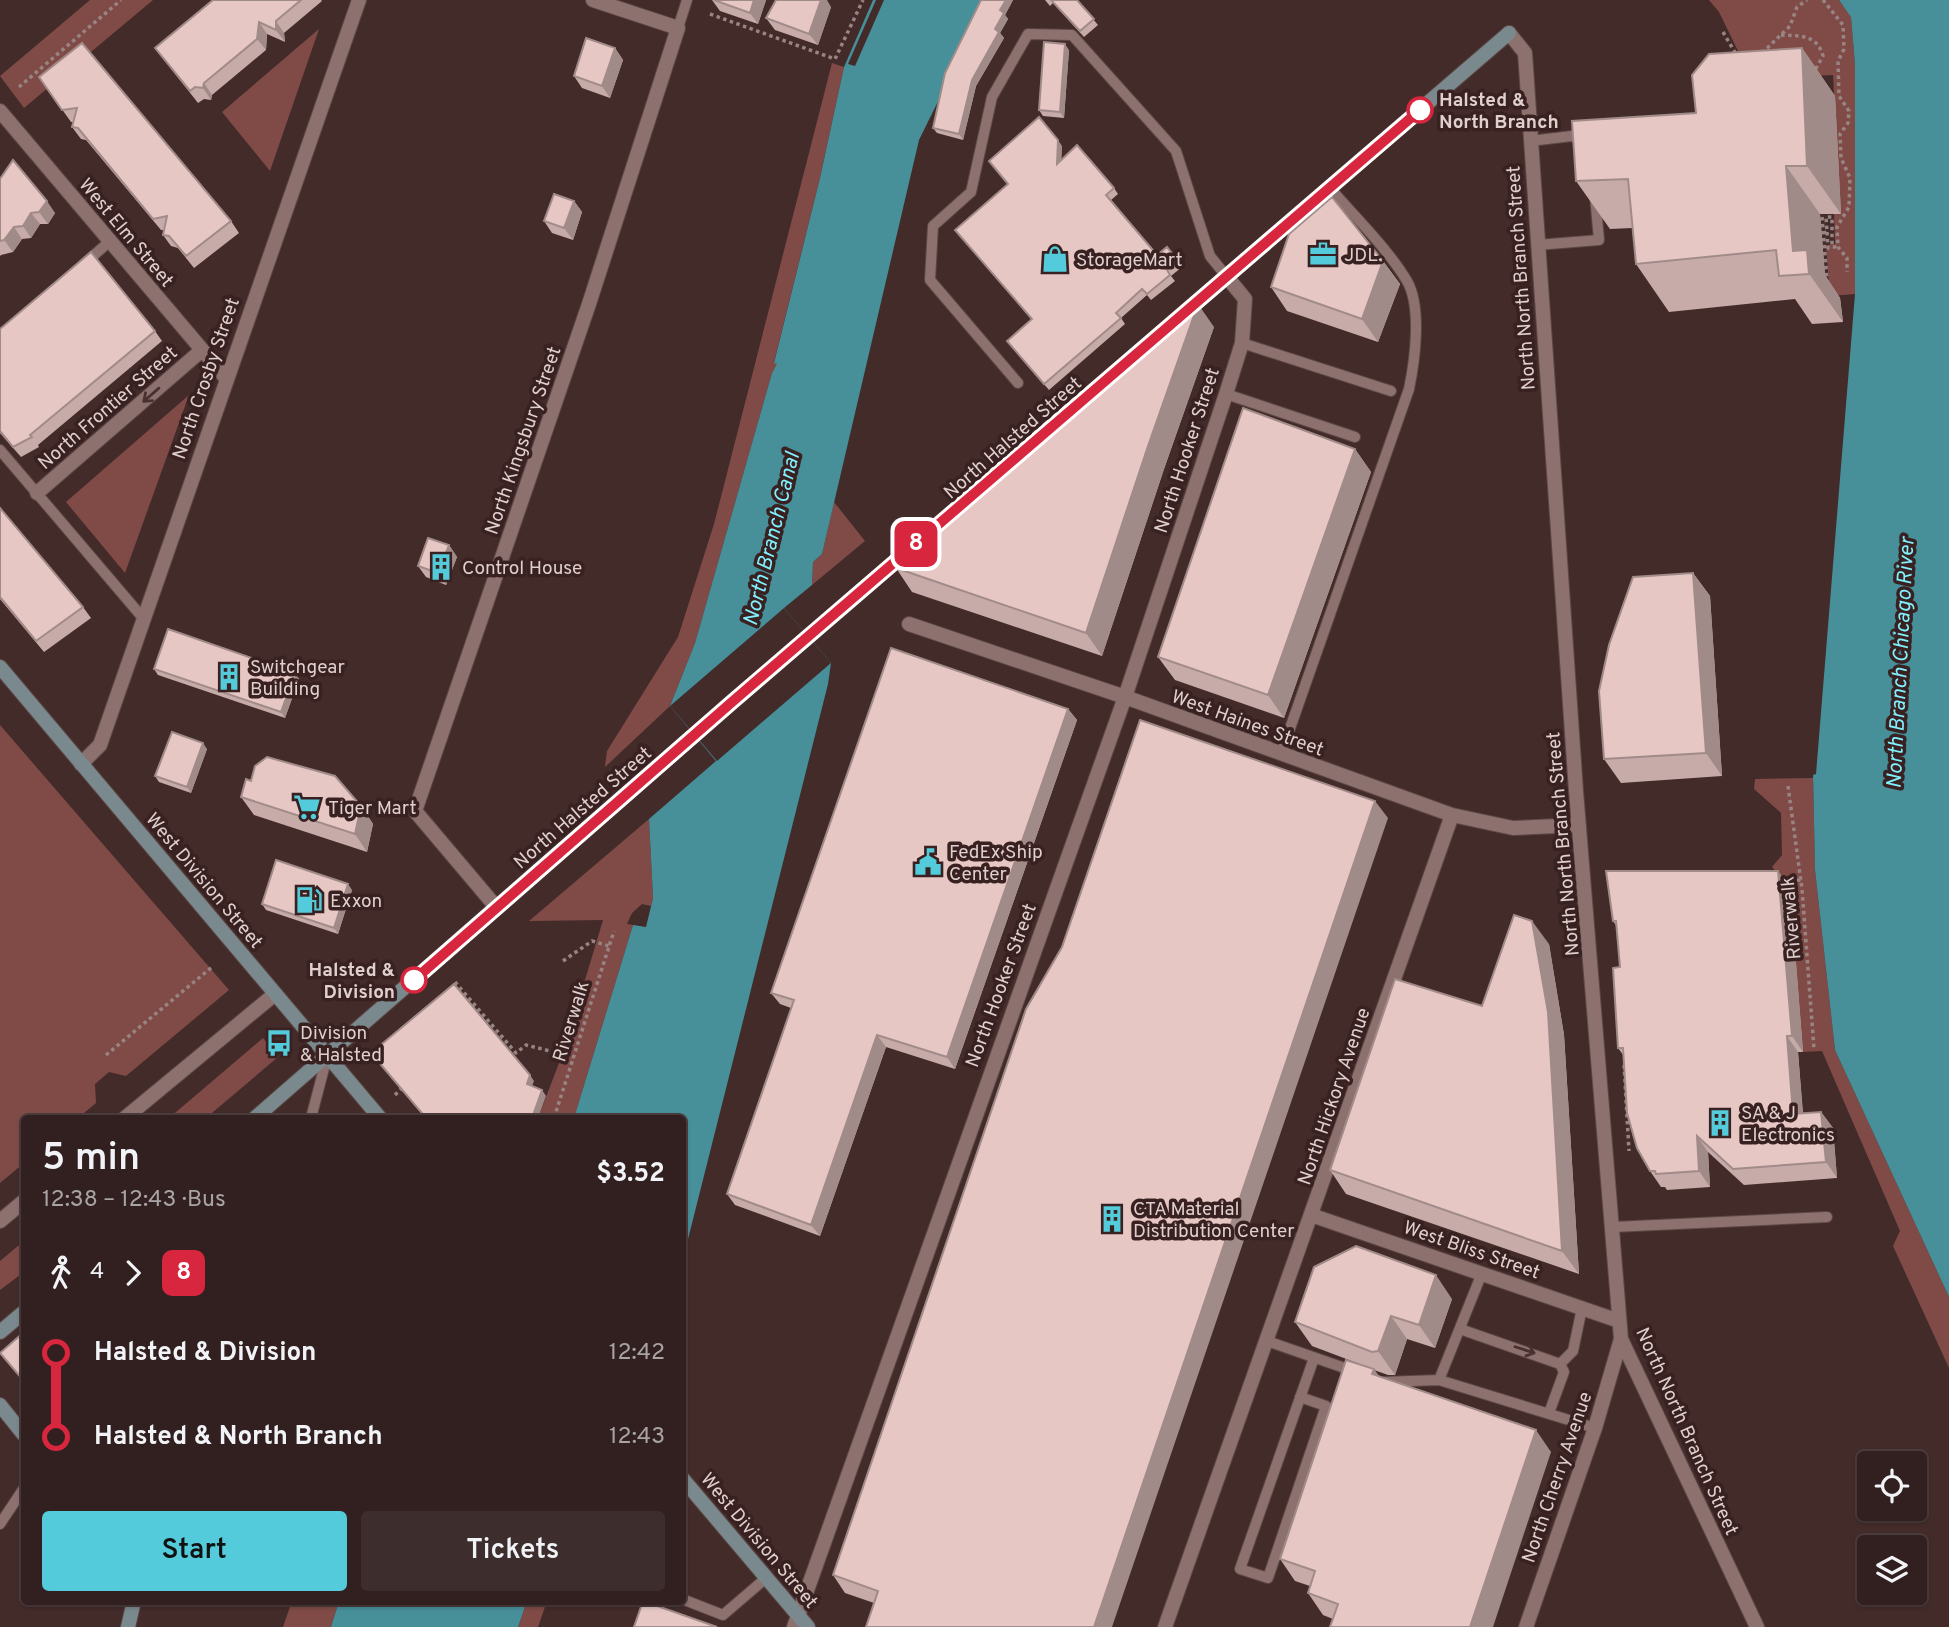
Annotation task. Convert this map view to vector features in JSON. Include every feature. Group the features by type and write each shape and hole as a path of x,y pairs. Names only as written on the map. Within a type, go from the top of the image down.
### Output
{"main road":[{"name":"North Halsted Street","path":"258,1115 808,636 1509,33"},
{"name":"West Division Street","path":"0,667 377,1115"},
{"path":"0,1332 21,1314"},
{"path":"0,1405 21,1431"},
{"name":"West Division Street","path":"686,1483 766,1578 796,1621 808,1627"},
{"path":"128,1627 133,1605"}],"street":[{"name":"North Crosby Street","path":"81,764 100,745 359,0"},
{"path":"593,0 678,28"},
{"name":"North Kingsbury Street","path":"497,908 415,811 589,304 678,28"},
{"name":"North North Branch Street","path":"1509,33 1525,53 1579,825 1620,1339 1757,1627"},
{"name":"West Elm Street","path":"3,120 226,378"},
{"name":"North Hooker Street","path":"796,1621 1125,697 1226,394 1241,343 1245,299 1227,277"},
{"name":"North Frontier Street","path":"37,493 202,350"},
{"name":"West Haines Street","path":"909,624 1125,697 1452,815 1513,828 1579,825"},
{"name":"North Hickory Avenue","path":"1165,1627 1452,815"},
{"path":"129,1115 275,994"},
{"path":"0,1221 21,1204"},
{"name":"West Bliss Street","path":"1311,1215 1619,1321"},
{"name":"North Cherry Avenue","path":"1526,1627 1595,1428 1620,1339"}],"lane":[{"name":"North Kingsbury Street","path":"678,28 687,0"},
{"path":"1018,383 930,280 933,226 971,192 992,97 1028,34 1072,35 1176,151 1210,256 1227,277"},
{"path":"1530,141 1572,136 1591,144 1592,154"},
{"path":"1537,245 1599,240 1594,177"},
{"path":"1281,754 1409,389 1416,351 1413,310 1406,280 1330,188"},
{"path":"72,273 110,241"},
{"path":"1241,343 1391,391"},
{"path":"1226,394 1355,437"},
{"path":"0,450 143,618"},
{"path":"313,1115 327,1056"},
{"path":"1613,1227 1828,1217"},
{"path":"1439,1380 1482,1273"},
{"path":"1560,1364 1573,1351 1582,1308"},
{"path":"1460,1329 1560,1364 1564,1372 1549,1413"},
{"path":"1267,1341 1363,1375"},
{"path":"1300,1397 1326,1406 1268,1578 1240,1569 1300,1397 1314,1358"},
{"path":"1375,1379 1387,1383 1439,1380 1595,1428"},
{"path":"0,1524 21,1492"},
{"path":"686,1601 723,1615 766,1578"}],"path":[{"path":"19,88 121,0"},
{"path":"710,13 835,59 863,0"},
{"path":"1759,56 1790,26 1797,7 1807,0"},
{"path":"1823,0 1843,25 1844,49 1838,61 1839,96 1849,111 1848,122 1840,134 1841,158 1850,177 1849,207 1838,227 1838,247 1847,258 1847,272"},
{"path":"1723,32 1737,58"},
{"path":"1781,36 1808,37 1817,43 1823,56 1816,71 1810,74"},
{"path":"1828,293 1825,232 1826,217 1832,216 1832,247"},
{"path":"1822,217 1828,248 1838,247"},
{"name":"Riverwalk","path":"1788,786 1803,894 1814,1049"},
{"path":"1771,881 1801,880"},
{"path":"1790,895 1803,894"},
{"name":"Riverwalk","path":"555,1115 614,931"},
{"path":"563,961 592,941 609,946"},
{"path":"106,1055 212,967"},
{"path":"455,982 516,1054 526,1045 573,1057"},
{"path":"1801,1043 1813,1042"},
{"path":"1624,1065 1629,1151"},
{"path":"395,1095 401,1089"}],"shaded area":[{"path":"90,0 153,0 24,108 0,76"},
{"path":"1709,0 1839,0 1851,16 1855,65 1855,294 1830,296 1826,245 1835,244 1834,214 1841,214 1833,75 1812,76 1739,53 1719,12"},
{"path":"319,29 270,171 222,112"},
{"path":"832,63 844,67 820,178 774,362 778,364 772,373 695,643 670,706 605,767 607,751 678,637 714,524"},
{"path":"189,395 125,573 66,502"},
{"path":"834,502 865,541 812,585 813,562 822,554"},
{"path":"0,725 229,990 126,1076 109,1072 95,1084 96,1103 82,1115 21,1115 21,1166 0,1183"},
{"path":"1813,778 1815,870 1835,1050 1949,1297 1949,1368 1893,1246 1900,1231 1822,1051 1802,1052 1790,887 1772,867 1782,855 1781,813 1754,789 1755,779"},
{"path":"649,819 653,898 651,906 642,904 632,913 627,924 633,925 575,1115 539,1115 564,1050 603,920 529,921"},
{"path":"263,1038 278,1057 210,1115 173,1115"},
{"path":"21,1244 21,1274 0,1290 0,1261"},
{"path":"291,1605 338,1605 331,1627 283,1627"},
{"path":"526,1605 546,1605 538,1627 518,1627"}],"water":[{"name":"North Branch Canal","path":"873,0 988,0 919,140 822,554 813,562 812,585 784,608 831,663 828,684 686,1247 686,1115 575,1115 633,925 646,927 653,898 649,819 716,761 670,706 695,643 772,373 777,364 774,363 820,178 844,67"},
{"name":"North Branch Chicago River","path":"1839,0 1949,0 1949,1297 1835,1050 1815,870 1813,775 1816,774 1855,294 1855,65 1851,17"},
{"path":"338,1605 526,1605 518,1627 331,1627"}],"pier":[{"path":"876,0 884,0 855,66 848,64"},
{"path":"784,608 831,663 717,761 670,706"}],"building":[{"path":"213,0 301,0 276,21 276,30 259,22 257,39 204,83 203,88 195,87 190,91 155,48"},
{"path":"714,0 754,0 750,13"},
{"path":"776,0 821,0 809,34 766,18"},
{"path":"981,0 1006,0 1000,10 1004,13 995,29 999,32 972,80 959,134 933,128 945,73"},
{"path":"1051,0 1077,0 1094,19 1080,31"},
{"path":"586,38 615,48 602,86 574,76"},
{"path":"1044,42 1065,44 1060,112 1039,110"},
{"path":"82,43 231,221 186,256 169,236 163,235 167,216 153,219 78,128 72,127 77,108 62,110 39,77"},
{"path":"1802,48 1807,166 1786,166 1793,251 1807,250 1809,274 1779,276 1776,250 1636,264 1628,179 1576,181 1572,121 1696,113 1692,75 1709,54"},
{"name":"StorageMart","path":"1039,117 1058,140 1057,164 1077,145 1114,188 1106,195 1157,255 1167,247 1178,261 1167,270 1170,275 1147,294 1142,289 1116,313 1121,318 1044,384 1007,341 1032,319 955,230 1008,184 989,161"},
{"path":"13,160 47,201 39,212 31,213 23,226 14,227 4,240 0,241 0,179"},
{"path":"554,194 574,201 564,228 544,221"},
{"path":"1332,197 1383,261 1362,319 1271,287 1289,234"},
{"path":"91,252 155,331 30,435 32,437 13,447 0,431 0,329"},
{"path":"1198,304 1086,633 896,568"},
{"path":"1243,408 1355,449 1268,695 1158,657"},
{"path":"0,508 83,607 36,641 0,597"},
{"path":"428,538 449,545 438,573 418,566"},
{"path":"1693,573 1706,753 1604,759 1599,691 1609,645 1633,577"},
{"name":"Switchgear Building","path":"168,629 295,673 281,712 154,669"},
{"name":"FedEx Ship Center","path":"891,648 1068,709 947,1057 877,1035 811,1225 727,1194 794,1000 771,993"},
{"name":"CTA Material Distribution Center","path":"1140,720 1375,801 1094,1627 866,1627 878,1591 833,1575 1026,1009 1062,947"},
{"path":"172,732 203,743 187,787 155,776"},
{"name":"Tiger Mart","path":"267,757 335,776 361,806 355,834 241,797 246,779 251,781 255,766"},
{"name":"Exxon","path":"276,860 348,884 334,928 262,904"},
{"path":"1606,871 1778,871 1792,1036 1787,1036 1793,1114 1821,1112 1826,1162 1733,1169 1697,1136 1699,1171 1656,1174 1655,1171 1650,1171 1637,1148 1627,1113 1623,1048 1618,1048 1613,968 1620,967 1616,921 1613,921"},
{"path":"1514,915 1532,921 1548,1012 1562,1251 1330,1170 1395,979 1482,1006"},
{"path":"454,984 530,1075 527,1084 542,1090 533,1115 423,1115 371,1053"},
{"path":"1356,1246 1436,1275 1419,1325 1391,1316 1378,1351 1372,1352 1295,1322 1314,1267"},
{"path":"21,1335 21,1378 0,1353"},
{"path":"1346,1360 1374,1369 1372,1374 1536,1430 1470,1627 1330,1627 1338,1604 1308,1593 1315,1571 1280,1559"},
{"path":"642,1605 654,1605 717,1627 634,1627"}],"bus line":[{"name":"8","path":"414,980 732,702 1420,110"}],"place":[{"name":"Halsted & North Branch","path":"1420,110"},
{"name":"JDL.","path":"1323,254"},
{"name":"StorageMart","path":"1055,259"},
{"name":"Control House","path":"441,567"},
{"name":"Switchgear Building","path":"229,677"},
{"name":"Tiger Mart","path":"307,807"},
{"name":"FedEx Ship Center","path":"928,862"},
{"name":"Exxon","path":"309,900"},
{"name":"Halsted & Division","path":"414,980"},
{"name":"Division & Halsted","path":"279,1043"},
{"name":"SA & J Electronics","path":"1720,1123"},
{"name":"CTA Material Distribution Center","path":"1112,1219"}]}
